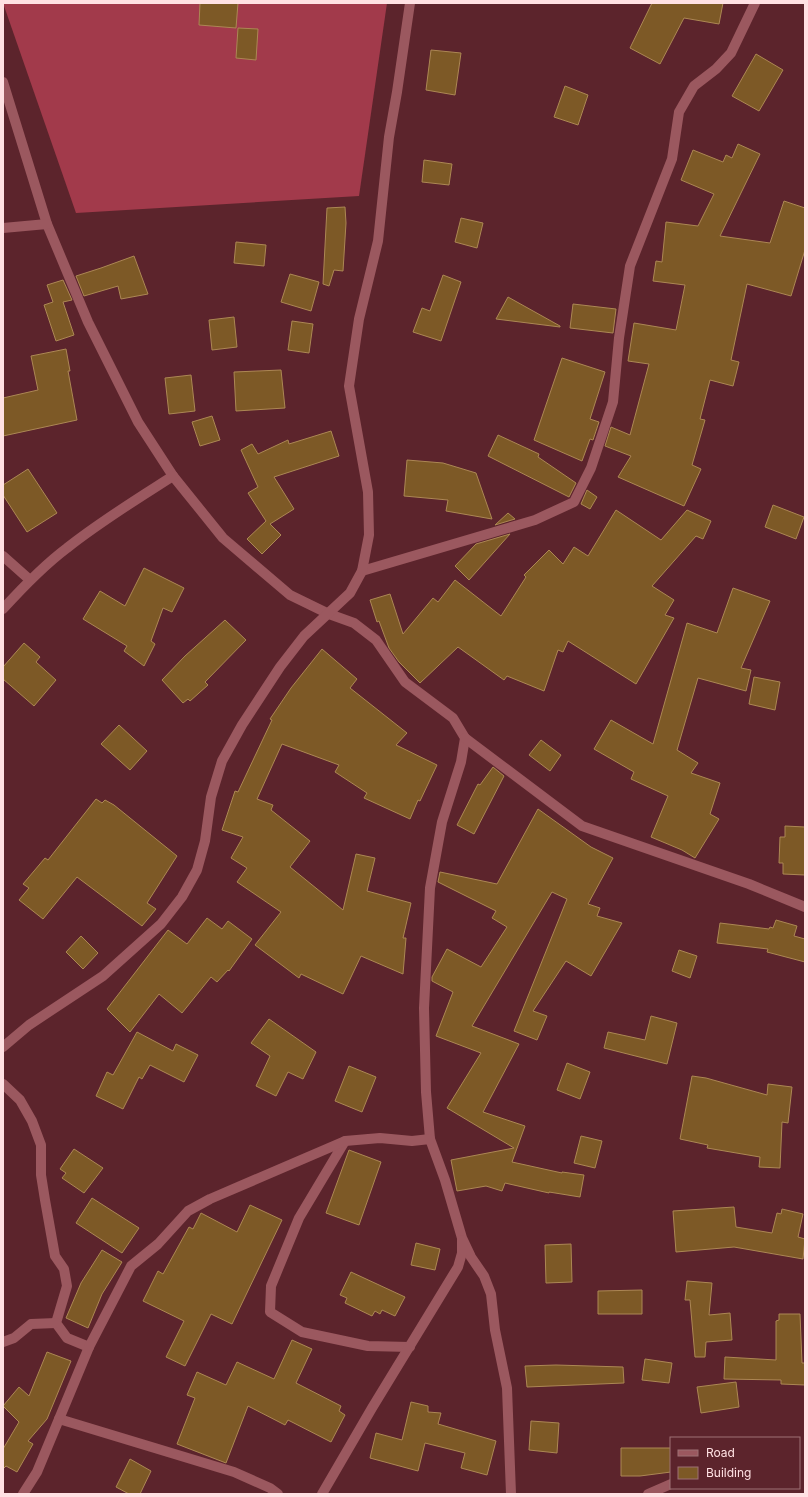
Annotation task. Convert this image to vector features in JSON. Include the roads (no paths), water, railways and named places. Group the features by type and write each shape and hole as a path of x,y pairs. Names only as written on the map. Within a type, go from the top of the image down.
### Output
{"street":[{"path":"3,1047 29,1025 103,976 161,924 182,897 197,870 204,841 211,797 222,761 242,725 280,667 304,636 350,593 362,571 370,535 368,492 349,386 359,319 378,241 389,137 410,3"},
{"path":"362,571 535,520 574,502 592,468 614,402 619,338 630,266 672,159 679,112 694,86 716,69 731,53 755,3"},
{"path":"3,82 47,224 88,322 138,422 173,476 223,538 290,595 329,614 354,623 376,640 405,682 453,718 464,738 582,826 749,884 805,907"},
{"path":"3,228 47,224"},
{"path":"3,609 30,580 66,548 114,513 173,476"},
{"path":"3,556 30,580"},
{"path":"464,738 461,762 442,822 430,888 424,1008 426,1092 430,1139 445,1180 462,1238 471,1257 484,1276 491,1294 495,1330 507,1388 511,1494"},
{"path":"3,1084 20,1100 32,1121 41,1145 41,1175 44,1200 55,1256 64,1269 66,1286 56,1323"},
{"path":"23,1494 37,1472 89,1347 131,1266 158,1244 188,1211 210,1199 345,1142 380,1138 412,1141 430,1139"},
{"path":"345,1142 299,1218 271,1286 270,1312 302,1332 368,1346 410,1347"},
{"path":"322,1494 372,1408 458,1267 462,1253 462,1238"},
{"path":"3,1342 14,1338 31,1324 56,1323"},
{"path":"56,1323 67,1338 89,1347"},
{"path":"59,1419 234,1472 270,1488 278,1494"},
{"path":"648,1494 670,1484"}]}
